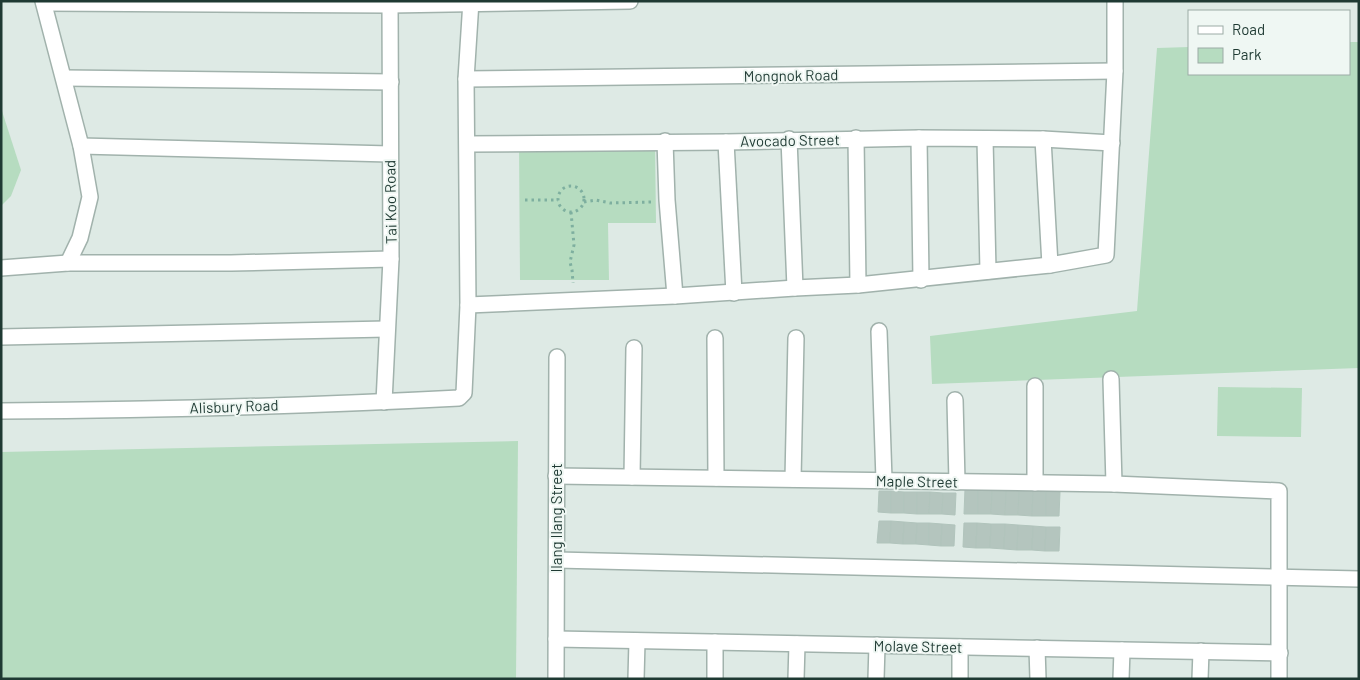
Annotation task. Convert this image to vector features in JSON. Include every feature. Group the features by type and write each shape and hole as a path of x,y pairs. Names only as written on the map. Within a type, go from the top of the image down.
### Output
{"street":[{"path":"68,264 80,238 90,197 81,146 43,2 390,3 630,1"},
{"path":"471,2 466,79 468,305 734,293 858,285 921,280 1050,265 1106,255 1115,71 1115,1"},
{"name":"Tai Koo Road","path":"384,402 391,259 390,3"},
{"name":"Mongnok Road","path":"466,79 1115,71"},
{"path":"64,78 391,82"},
{"path":"856,138 858,285"},
{"name":"Avocado Street","path":"468,144 726,142 856,138 1043,139 1112,143"},
{"path":"919,138 921,280"},
{"path":"789,139 795,288"},
{"path":"985,139 988,271"},
{"path":"1043,139 1050,265"},
{"path":"665,141 667,200 675,296"},
{"path":"726,142 734,293"},
{"path":"81,146 390,154"},
{"path":"2,268 68,264 391,259"},
{"name":"Alisbury Road","path":"1,411 384,402 459,398 464,393 468,305"},
{"path":"1,337 388,329"},
{"path":"879,331 884,480"},
{"path":"715,338 716,478"},
{"path":"793,479 796,338"},
{"path":"632,477 634,348"},
{"name":"Ilang Ilang Street","path":"556,679 557,357"},
{"path":"1111,379 1114,484"},
{"path":"1035,386 1035,483"},
{"path":"955,400 957,482"},
{"name":"Maple Street","path":"556,476 1114,484 1279,492 1280,576"},
{"path":"557,560 1359,579"},
{"path":"1280,576 1280,679"},
{"name":"Molave Street","path":"556,639 1280,653"},
{"path":"636,679 637,641"},
{"path":"714,679 715,642"},
{"path":"796,679 797,644"},
{"path":"876,679 877,645"},
{"path":"960,647 960,679"},
{"path":"1037,648 1038,679"},
{"path":"1121,679 1122,650"},
{"path":"1200,651 1200,679"}],"path":[{"path":"572,186 583,192 584,202 580,208 571,212 562,208 558,200 560,192 564,188 572,186"},
{"path":"525,200 558,200"},
{"path":"584,202 596,200 610,202 667,200"},
{"path":"571,212 574,244 570,262 575,301"}],"green space":[{"path":"1350,42 1359,42 1359,368 932,384 930,336 1137,311 1157,48 1188,47 1188,75 1350,75"},
{"path":"1,108 21,170 11,196 1,206"},
{"path":"655,142 656,223 608,223 609,280 520,280 519,143"},
{"path":"1218,387 1302,388 1301,437 1217,436"},
{"path":"518,441 516,679 1,679 1,452"}],"building":[{"path":"965,489 978,490 978,514 964,514"},
{"path":"978,490 992,490 991,514 978,514"},
{"path":"992,490 1006,491 1005,515 991,514"},
{"path":"879,491 891,491 891,513 878,512"},
{"path":"891,491 904,492 904,513 891,513"},
{"path":"1006,491 1019,491 1018,515 1005,515"},
{"path":"1019,491 1033,491 1032,516 1018,515"},
{"path":"1033,491 1046,492 1046,516 1032,516"},
{"path":"904,492 917,492 917,514 904,513"},
{"path":"917,492 930,492 929,514 917,514"},
{"path":"930,492 943,493 942,514 929,514"},
{"path":"1046,492 1060,492 1059,516 1046,516"},
{"path":"943,493 956,493 955,515 942,514"},
{"path":"879,521 891,521 890,543 877,543"},
{"path":"891,521 904,522 903,544 890,543"},
{"path":"904,522 917,523 916,544 903,544"},
{"path":"917,523 929,523 929,545 916,544"},
{"path":"929,523 942,524 941,546 929,545"},
{"path":"964,523 977,523 976,548 963,547"},
{"path":"977,523 991,524 990,548 976,548"},
{"path":"942,524 955,525 954,546 941,546"},
{"path":"991,524 1005,524 1004,549 990,548"},
{"path":"1005,524 1018,525 1017,550 1004,549"},
{"path":"1018,525 1033,526 1032,550 1017,550"},
{"path":"1033,526 1046,527 1045,551 1032,550"},
{"path":"1046,527 1060,527 1059,551 1045,551"}]}
